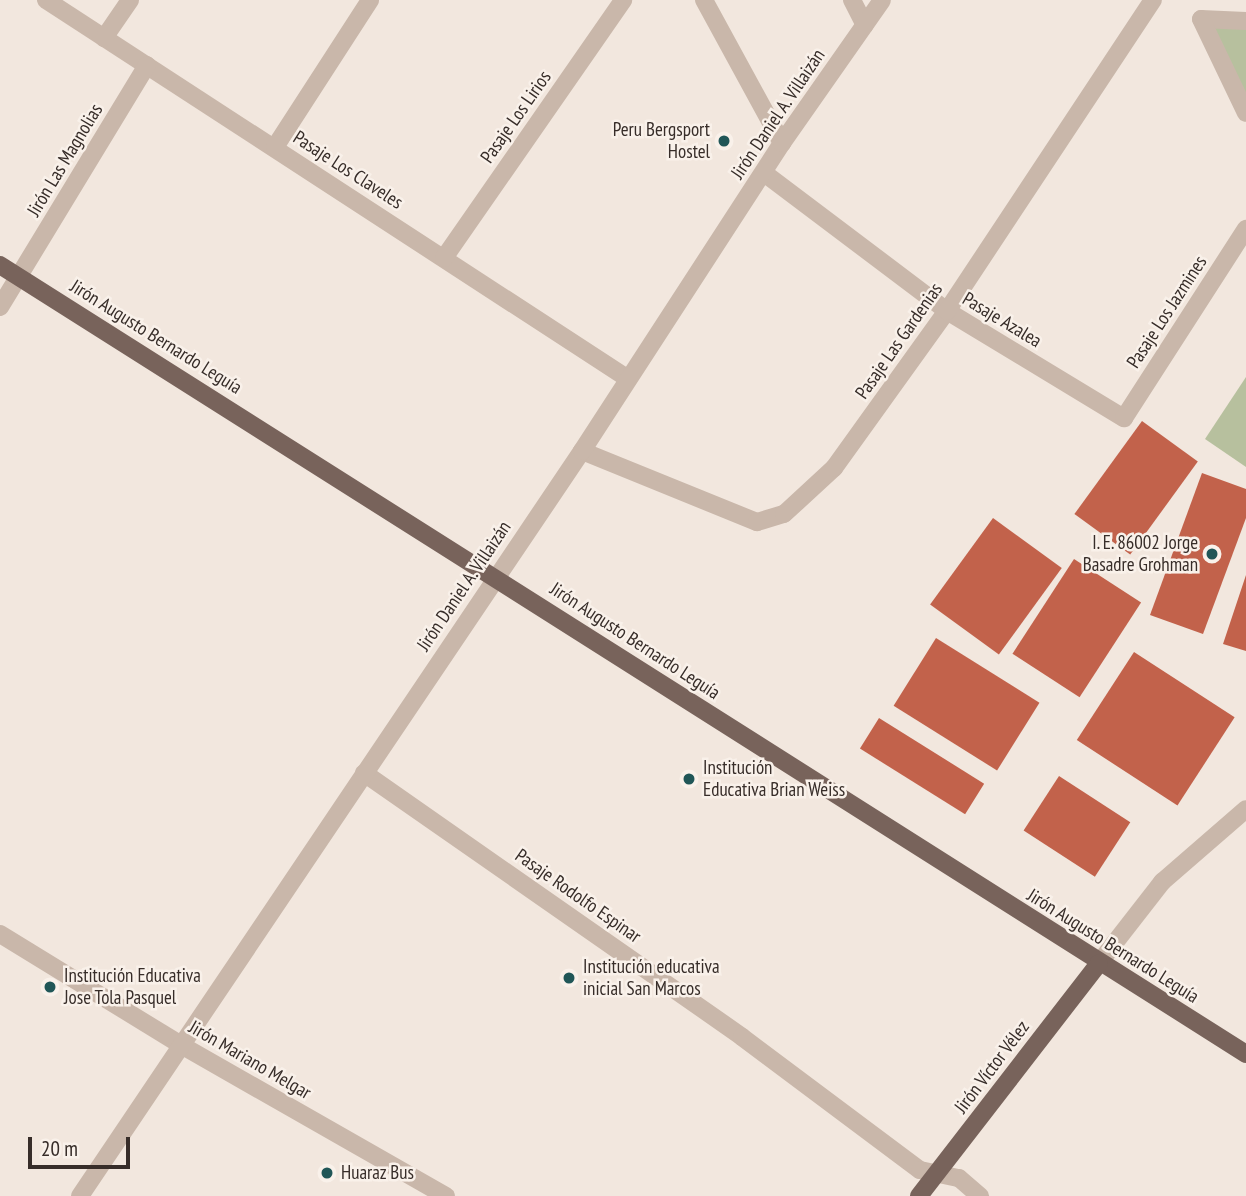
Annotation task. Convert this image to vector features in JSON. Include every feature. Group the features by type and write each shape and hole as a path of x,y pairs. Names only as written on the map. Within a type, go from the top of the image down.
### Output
{"main road":[{"name":"Jirón Augusto Bernardo Leguía","path":"0,265 1246,1054"},
{"name":"Jirón Víctor Vélez","path":"919,1196 1099,963"}],"street":[{"name":"Pasaje Los Claveles","path":"46,0 627,377"},
{"path":"104,37 130,0"},
{"path":"275,147 370,0"},
{"name":"Pasaje Los Lirios","path":"444,258 623,0"},
{"path":"704,0 782,143"},
{"path":"852,0 864,25"},
{"name":"Jirón Daniel A. Villaizán","path":"80,1196 495,576 582,451 627,377 782,143 882,0"},
{"name":"Pasaje Las Gardenias","path":"582,451 757,522 784,514 834,468 947,312 1153,0"},
{"path":"1246,21 1201,19 1246,113"},
{"name":"Jirón Las Magnolias","path":"0,307 147,65"},
{"name":"Pasaje Azalea","path":"764,173 947,312 1124,418"},
{"name":"Pasaje Los Jazmines","path":"1124,418 1246,229"},
{"name":"Pasaje Rodolfo Espinar","path":"364,773 741,1037 920,1170 958,1178 980,1196"},
{"path":"1099,963 1162,882 1246,809"},
{"name":"Jirón Mariano Melgar","path":"0,934 181,1045 446,1196"}],"green space":[{"path":"1213,27 1246,28 1246,94"},
{"path":"1246,377 1246,467 1205,439"}],"building":[{"path":"1142,421 1198,462 1130,555 1074,514"},
{"path":"1202,473 1246,489 1246,518 1203,634 1150,615"},
{"path":"993,518 1062,568 999,655 930,605"},
{"path":"1074,559 1141,603 1080,697 1012,654"},
{"path":"1246,575 1246,651 1223,644"},
{"path":"936,638 1039,703 997,770 894,706"},
{"path":"1134,652 1235,717 1177,805 1077,740"},
{"path":"879,718 984,784 965,814 860,749"},
{"path":"1059,776 1130,822 1095,877 1024,831"}],"place":[{"name":"Peru Bergsport Hostel","path":"724,141"},
{"name":"I. E. 86002 Jorge Basadre Grohman","path":"1212,554"},
{"name":"Institución Educativa Brian Weiss","path":"689,779"},
{"name":"Institución educativa inicial San Marcos","path":"569,978"},
{"name":"Institución Educativa Jose Tola Pasquel","path":"50,987"},
{"name":"Huaraz Bus","path":"327,1173"}]}
